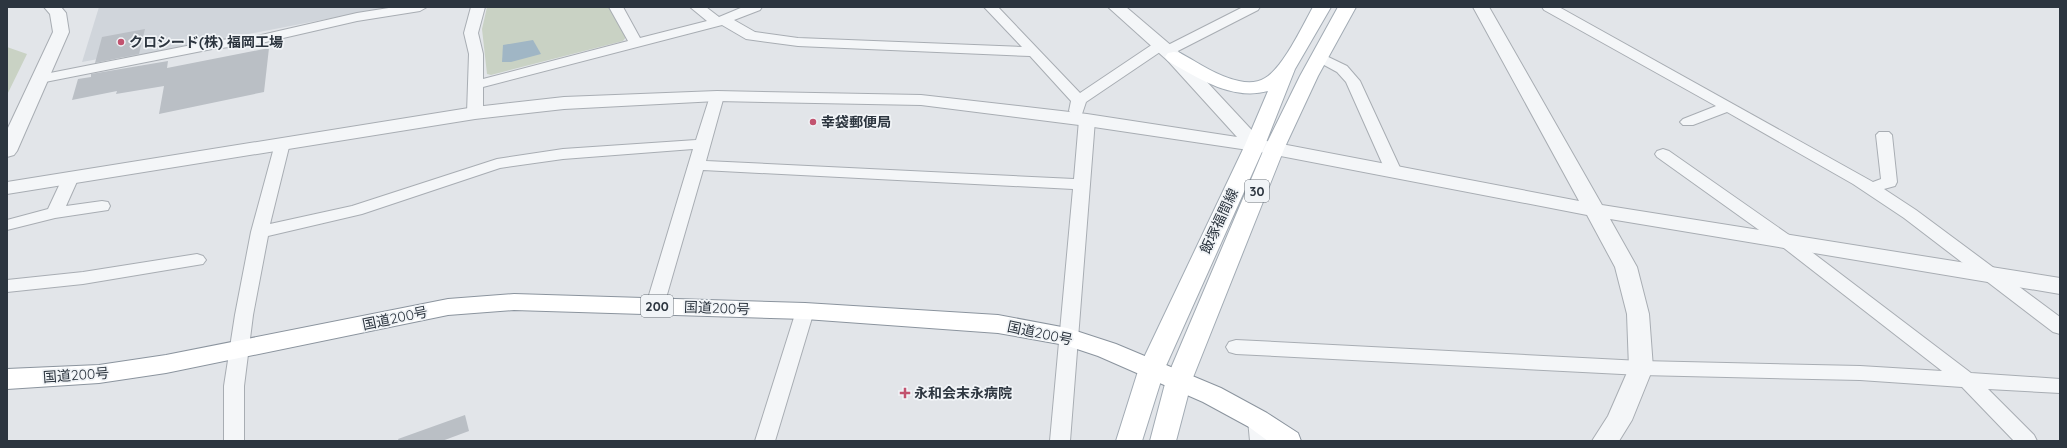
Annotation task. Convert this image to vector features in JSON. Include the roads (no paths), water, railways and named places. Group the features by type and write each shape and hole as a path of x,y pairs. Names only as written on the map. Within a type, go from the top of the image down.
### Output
{"main road":[{"name":"飯塚福間線","path":"1163,441 1179,380 1264,147 1286,69 1322,7"},
{"name":"飯塚福間線","path":"1129,441 1152,368 1264,147 1320,57 1347,7"},
{"path":"1167,51 1225,85 1237,87 1249,88 1267,84 1272,82 1286,69"},
{"name":"国道200号","path":"7,379 99,374 240,350 448,307 514,302 805,311 998,324 1068,337 1107,350 1152,368 1212,395 1259,431 1288,441"}],"street":[{"path":"7,151 61,32 58,13 52,7"},
{"path":"40,79 212,45 257,40 357,17 420,7"},
{"path":"475,113 476,54 471,33 478,7"},
{"path":"616,7 637,44"},
{"path":"696,7 751,36 798,42 1032,52"},
{"path":"475,85 637,44 720,21 755,7"},
{"path":"991,7 1032,52 1081,112 1083,184 1068,337 1060,441"},
{"path":"1116,7 1167,51 1264,147"},
{"path":"1081,112 1167,51 1253,7"},
{"path":"1481,7 1626,267 1638,314 1641,368 1619,420 1605,441"},
{"path":"1549,7 1871,188 1910,214 2060,327"},
{"path":"1320,57 1342,69 1353,81 1394,172"},
{"path":"655,306 717,96"},
{"path":"7,188 475,113 564,103 717,96 921,100 1081,112 1594,210 2060,286"},
{"path":"1688,122 1726,107"},
{"path":"1871,188 1889,182 1884,135"},
{"path":"234,441 234,386 244,315 260,232 282,143"},
{"path":"260,232 356,210 497,164 563,154 702,144"},
{"path":"1663,154 1786,241 1967,380 2027,441"},
{"path":"696,165 1083,184"},
{"path":"55,214 71,177"},
{"path":"7,225 55,214 102,206"},
{"path":"7,286 83,278 197,260"},
{"path":"765,441 805,311"},
{"path":"1236,348 1641,368 1860,373 2060,386"}],"water":[{"path":"533,40 541,54 511,62 502,62 503,45"}],"place":[{"name":"クロシード(株) 福岡工場","path":"121,42"},
{"name":"幸袋郵便局","path":"813,122"},
{"name":"永和会末永病院","path":"905,393"}]}
